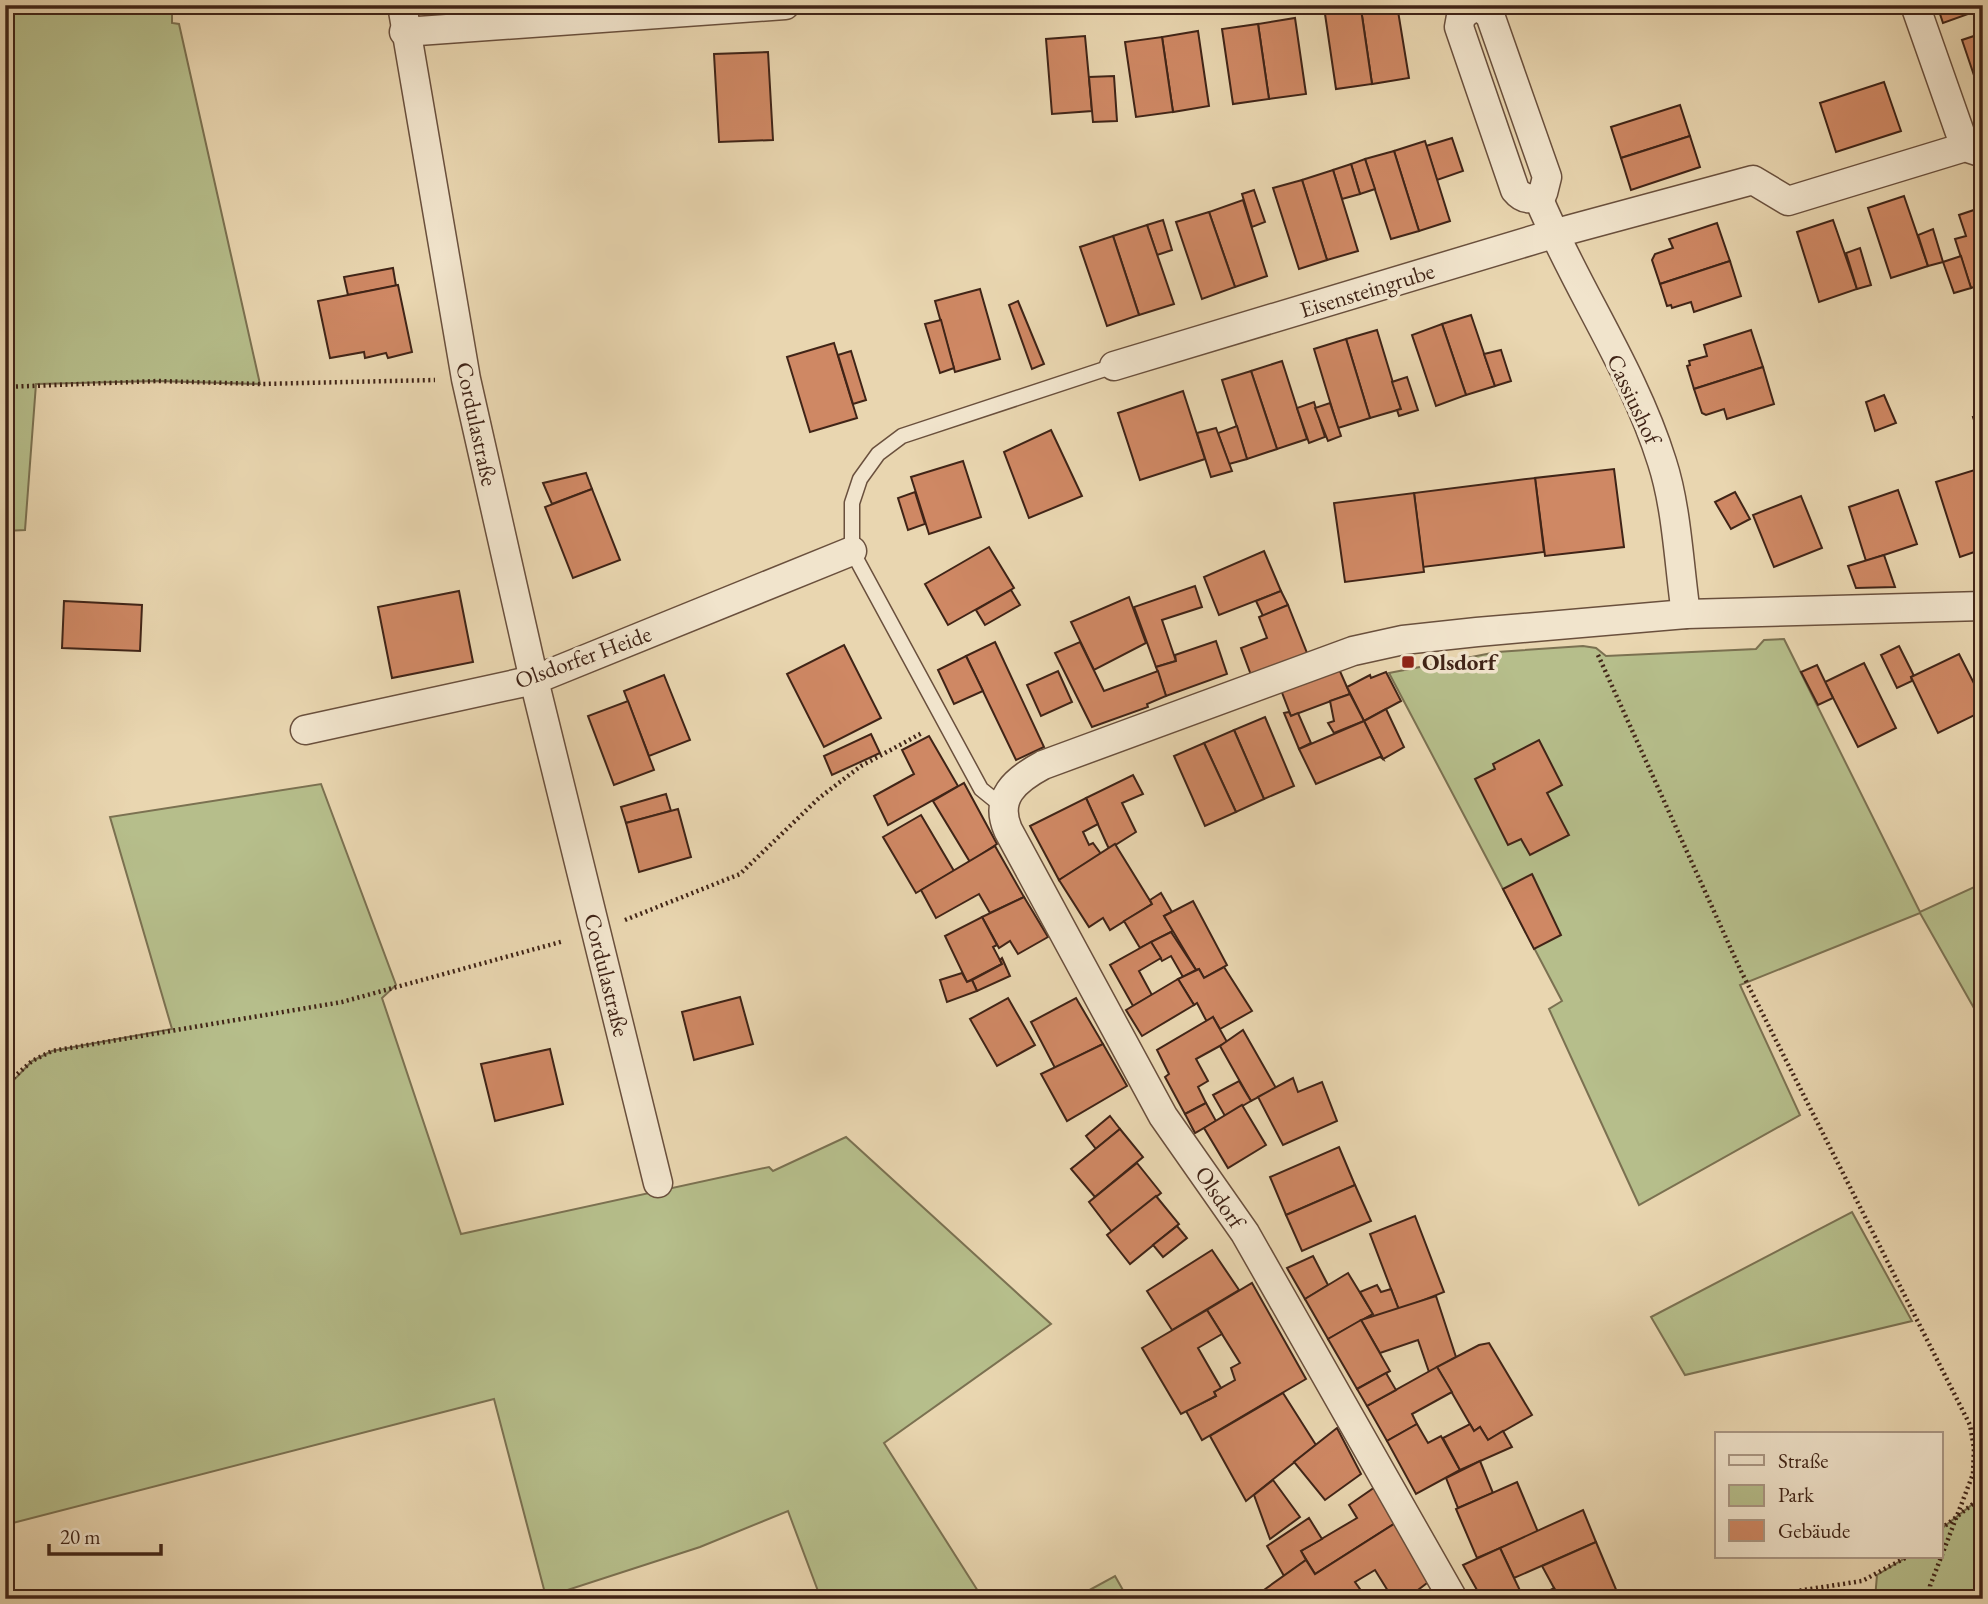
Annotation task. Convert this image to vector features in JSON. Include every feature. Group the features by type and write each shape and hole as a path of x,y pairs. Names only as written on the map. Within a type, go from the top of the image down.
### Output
{"street":[{"name":"Cordulastraße","path":"658,1182 534,680 466,379 403,19 785,5"},
{"path":"1915,5 1974,150"},
{"name":"Cassiushof","path":"1471,7 1481,8 1490,15 1547,177 1546,188 1538,197 1553,234 1640,407 1663,464 1686,614"},
{"name":"Eisensteingrube","path":"1114,366 1553,234 1753,180 1788,201 1974,150"},
{"name":"Olsdorfer Heide","path":"305,730 534,680 857,561"},
{"path":"1002,806 1015,784 1043,765 1353,651 1403,640 1686,614 1983,607"},
{"name":"Olsdorf","path":"1002,806 1008,830 1163,1116 1245,1233 1453,1599"}],"lane":[{"name":"Eisensteingrube","path":"857,561 852,503 860,479 878,454 902,436 1114,366"},
{"path":"857,561 981,789 1002,806"}],"path":[{"path":"5,387 158,381 260,384 466,379"},
{"path":"1583,623 1741,971 1970,1425 1974,1448 1973,1474 1942,1555"},
{"path":"5,1086 32,1062 52,1051 342,1002 597,932 740,874 819,798 861,766 944,722"},
{"path":"1942,1528 1983,1496"},
{"path":"1635,1599 1771,1595 1862,1581 1904,1558"},
{"path":"1929,1599 1930,1586 1941,1558"}],"green space":[{"path":"5,5 172,5 172,23 179,24 260,384 158,381 36,384 25,530 5,531"},
{"path":"1784,639 1920,912 1983,883 1983,1024 1920,913 1740,985 1800,1115 1639,1205 1549,1009 1562,1001 1389,673 1497,652 1583,646 1596,648 1606,656 1756,649 1764,640"},
{"path":"321,784 396,985 382,998 461,1234 769,1167 773,1171 846,1137 1051,1324 884,1443 983,1599 821,1599 788,1511 700,1547 546,1597 494,1399 5,1525 5,1048 13,1081 32,1061 52,1051 172,1029 110,817"},
{"path":"1852,1212 1912,1321 1685,1375 1651,1317"},
{"path":"1983,1496 1983,1599 1875,1599 1877,1575 1905,1558 1942,1558 1942,1528"},
{"path":"1115,1576 1128,1599 1073,1599"}],"building":[{"path":"1397,5 1409,78 1372,84 1361,9"},
{"path":"1937,5 1968,5 1971,13 1943,23"},
{"path":"1361,9 1372,84 1336,89 1325,14"},
{"path":"1295,18 1306,94 1269,99 1258,24"},
{"path":"1258,24 1269,99 1233,104 1222,29"},
{"path":"1198,31 1209,106 1173,112 1162,37"},
{"path":"1983,33 1983,102 1962,40"},
{"path":"1085,36 1092,111 1052,114 1046,39"},
{"path":"1162,37 1173,112 1136,117 1125,42"},
{"path":"768,52 773,140 719,142 714,54"},
{"path":"1114,76 1117,121 1093,122 1089,77"},
{"path":"1884,82 1901,131 1836,152 1820,103"},
{"path":"1680,105 1690,136 1621,158 1611,127"},
{"path":"1690,136 1700,167 1631,190 1621,158"},
{"path":"1452,138 1463,171 1437,180 1426,146"},
{"path":"1425,141 1450,221 1419,231 1394,151"},
{"path":"1394,151 1419,231 1391,239 1365,159"},
{"path":"1365,159 1375,189 1360,194 1351,164"},
{"path":"1351,164 1360,194 1342,199 1333,170"},
{"path":"1333,170 1358,251 1327,260 1302,180"},
{"path":"1302,180 1327,260 1299,269 1273,188"},
{"path":"1254,190 1265,222 1252,227 1242,194"},
{"path":"1904,196 1928,266 1891,278 1868,208"},
{"path":"1243,200 1267,276 1235,287 1209,212"},
{"path":"1983,207 1983,284 1971,288 1955,239 1966,236 1959,215"},
{"path":"1209,212 1235,287 1202,299 1176,222"},
{"path":"1163,220 1172,250 1157,255 1147,225"},
{"path":"1833,220 1857,289 1819,302 1797,232"},
{"path":"1717,223 1730,261 1660,284 1652,260 1655,254 1673,248 1669,239"},
{"path":"1147,225 1174,304 1139,315 1113,236"},
{"path":"1933,229 1943,262 1928,266 1918,235"},
{"path":"1113,236 1139,315 1107,326 1080,247"},
{"path":"1860,248 1871,285 1857,289 1846,253"},
{"path":"1961,256 1971,288 1954,293 1943,262"},
{"path":"1730,261 1741,296 1694,312 1691,302 1672,308 1671,305 1667,306 1660,284"},
{"path":"393,268 396,286 348,295 344,277"},
{"path":"398,285 412,352 388,358 386,353 365,358 364,352 330,358 318,301"},
{"path":"980,289 1000,359 955,372 935,301"},
{"path":"1018,301 1044,364 1032,369 1009,305"},
{"path":"1471,315 1495,386 1466,395 1442,324"},
{"path":"941,320 954,368 940,373 925,324"},
{"path":"1442,324 1466,395 1436,406 1412,335"},
{"path":"1377,330 1401,409 1370,418 1346,339"},
{"path":"1751,330 1763,367 1694,389 1687,366 1690,365 1689,361 1707,356 1704,345"},
{"path":"1346,339 1370,418 1338,428 1314,349"},
{"path":"834,343 857,418 810,432 787,357"},
{"path":"1501,350 1511,381 1495,386 1484,354"},
{"path":"851,351 866,400 853,404 838,355"},
{"path":"1282,361 1307,439 1277,449 1251,371"},
{"path":"1763,367 1774,404 1727,419 1724,409 1706,415 1702,413 1694,389"},
{"path":"1251,371 1277,449 1247,459 1222,380"},
{"path":"1407,377 1418,410 1399,416 1397,410 1401,409 1392,382"},
{"path":"1183,391 1205,459 1140,480 1118,413"},
{"path":"1884,395 1896,423 1875,431 1866,402"},
{"path":"1314,402 1325,437 1309,443 1297,408"},
{"path":"1330,403 1341,436 1328,441 1315,408"},
{"path":"1983,415 1983,448 1973,417"},
{"path":"1237,426 1247,459 1229,464 1218,433"},
{"path":"1216,428 1232,471 1211,477 1197,433"},
{"path":"1051,430 1082,496 1029,518 1004,452"},
{"path":"963,461 981,517 929,534 911,477"},
{"path":"1981,468 1983,549 1960,557 1936,482"},
{"path":"1614,469 1624,547 1545,556 1535,478"},
{"path":"586,473 592,489 552,504 543,483"},
{"path":"1535,478 1544,552 1423,567 1414,493"},
{"path":"592,489 620,560 573,578 545,507"},
{"path":"1898,490 1917,544 1866,561 1849,507"},
{"path":"915,492 925,524 908,530 898,498"},
{"path":"1735,492 1750,519 1731,529 1715,502"},
{"path":"1414,493 1424,572 1345,582 1334,503"},
{"path":"1801,496 1822,548 1774,567 1753,515"},
{"path":"989,547 1014,588 948,625 925,584"},
{"path":"1264,551 1281,591 1219,615 1204,577"},
{"path":"1884,555 1895,587 1856,588 1848,566"},
{"path":"1195,586 1202,607 1162,620 1176,661 1156,667 1134,607"},
{"path":"1011,590 1020,605 985,625 976,610"},
{"path":"459,591 473,662 392,678 378,607"},
{"path":"1281,591 1288,605 1263,616 1256,601"},
{"path":"1129,597 1146,643 1094,670 1071,622"},
{"path":"64,601 142,605 140,651 62,648"},
{"path":"1288,605 1307,653 1251,675 1241,648 1267,638 1259,617"},
{"path":"1216,641 1227,674 1166,696 1156,667 1176,661 1175,655"},
{"path":"995,642 1044,747 1016,760 966,656"},
{"path":"1080,642 1104,691 1158,671 1166,696 1147,704 1148,707 1092,727 1055,653"},
{"path":"844,645 881,718 824,747 787,674"},
{"path":"1899,646 1914,676 1911,677 1912,681 1897,688 1881,655"},
{"path":"1959,654 1983,701 1983,711 1938,733 1911,677"},
{"path":"966,656 983,691 954,704 938,670"},
{"path":"1864,663 1896,728 1858,747 1825,682"},
{"path":"1817,665 1833,698 1818,705 1801,672"},
{"path":"1339,669 1350,694 1291,716 1281,690"},
{"path":"1058,671 1072,702 1041,716 1027,685"},
{"path":"1386,672 1401,701 1364,721 1347,687 1370,675 1371,678"},
{"path":"664,675 690,740 649,756 624,691"},
{"path":"1350,694 1364,721 1334,733 1328,723 1334,721 1330,701"},
{"path":"628,701 654,770 614,785 588,716"},
{"path":"1386,709 1404,747 1383,759 1364,721"},
{"path":"1289,712 1291,716 1298,713 1311,743 1299,749 1284,713"},
{"path":"1265,717 1294,786 1264,799 1234,730"},
{"path":"1364,721 1383,759 1380,757 1316,784 1299,749"},
{"path":"1234,730 1264,799 1236,812 1204,743"},
{"path":"871,734 880,753 832,775 824,756"},
{"path":"929,736 958,786 888,825 874,796 914,774 902,750"},
{"path":"1539,740 1562,785 1547,793 1569,835 1530,855 1521,839 1508,845 1475,779 1495,769 1493,764"},
{"path":"1204,743 1236,812 1205,826 1174,756"},
{"path":"1133,775 1143,794 1122,803 1136,832 1109,849 1086,798"},
{"path":"964,783 997,844 970,862 933,801"},
{"path":"666,794 671,811 626,823 621,807"},
{"path":"1086,798 1098,824 1083,832 1089,845 1093,843 1101,854 1059,880 1030,826"},
{"path":"678,809 691,857 639,872 626,823"},
{"path":"921,815 954,871 916,893 883,837"},
{"path":"1115,844 1152,904 1110,930 1103,918 1089,927 1059,880"},
{"path":"995,846 1024,897 990,913 979,894 936,918 921,890"},
{"path":"1532,874 1561,935 1534,949 1503,889"},
{"path":"1161,893 1172,912 1164,916 1173,931 1140,948 1124,921 1152,904 1150,900"},
{"path":"1024,897 1048,937 1018,954 1010,941 999,948 982,917"},
{"path":"1193,901 1227,965 1204,978 1199,969 1196,970 1164,916"},
{"path":"982,917 997,945 993,947 1002,964 967,982 945,936"},
{"path":"1171,932 1196,970 1183,977 1171,956 1162,961 1151,942"},
{"path":"1151,942 1161,958 1139,971 1152,995 1133,1006 1110,965"},
{"path":"1002,958 1010,976 977,991 972,980 1002,964"},
{"path":"1224,967 1252,1011 1220,1029 1213,1017 1207,1022 1197,1003 1194,1005 1178,979 1199,969 1204,978"},
{"path":"962,973 967,982 972,980 977,991 947,1002 940,980"},
{"path":"1178,979 1194,1005 1142,1036 1126,1010"},
{"path":"740,997 753,1044 694,1060 682,1012"},
{"path":"1008,998 1035,1045 997,1066 970,1019"},
{"path":"1076,998 1103,1044 1055,1068 1031,1022"},
{"path":"1213,1017 1227,1042 1196,1059 1208,1081 1198,1087 1206,1103 1185,1114 1165,1077 1169,1074 1157,1050"},
{"path":"1243,1030 1276,1088 1251,1101 1220,1046"},
{"path":"1103,1044 1127,1086 1067,1121 1041,1074"},
{"path":"550,1049 563,1104 495,1121 481,1064"},
{"path":"1293,1078 1298,1092 1322,1082 1337,1121 1283,1145 1258,1097"},
{"path":"1239,1081 1251,1101 1225,1116 1213,1095"},
{"path":"1206,1103 1216,1121 1195,1133 1185,1114"},
{"path":"1242,1105 1266,1145 1228,1168 1204,1128"},
{"path":"1110,1116 1120,1129 1096,1149 1086,1136"},
{"path":"1120,1129 1143,1157 1095,1197 1071,1169"},
{"path":"1339,1147 1355,1185 1286,1215 1270,1177"},
{"path":"1137,1163 1161,1193 1112,1232 1089,1202"},
{"path":"1355,1185 1371,1221 1302,1251 1286,1215"},
{"path":"1156,1196 1179,1224 1130,1264 1107,1235"},
{"path":"1415,1216 1444,1292 1399,1310 1370,1234"},
{"path":"1177,1226 1187,1238 1163,1257 1153,1245"},
{"path":"1212,1250 1239,1290 1172,1330 1147,1291"},
{"path":"1313,1256 1328,1285 1305,1299 1287,1268"},
{"path":"1348,1273 1373,1314 1328,1339 1305,1299"},
{"path":"1252,1283 1306,1379 1202,1440 1186,1411 1216,1396 1214,1392 1235,1380 1231,1368 1240,1363 1207,1310"},
{"path":"1377,1285 1381,1292 1391,1289 1399,1310 1365,1321 1364,1319 1373,1314 1360,1292"},
{"path":"1436,1296 1456,1357 1429,1372 1418,1340 1380,1353 1361,1320"},
{"path":"1207,1310 1222,1334 1198,1348 1221,1388 1214,1392 1216,1396 1181,1414 1142,1348"},
{"path":"1361,1320 1390,1371 1357,1389 1328,1339"},
{"path":"1489,1343 1532,1415 1488,1440 1480,1427 1474,1431 1437,1367 1479,1345"},
{"path":"1437,1367 1452,1392 1412,1414 1417,1424 1387,1441 1367,1406"},
{"path":"1386,1373 1396,1390 1367,1406 1357,1389"},
{"path":"1283,1393 1316,1445 1246,1501 1210,1436"},
{"path":"1417,1424 1428,1443 1441,1436 1460,1470 1416,1494 1387,1441"},
{"path":"1470,1424 1474,1431 1480,1427 1488,1440 1503,1431 1512,1447 1460,1470 1443,1438"},
{"path":"1337,1428 1361,1474 1325,1500 1294,1462"},
{"path":"1480,1461 1493,1493 1458,1508 1446,1478"},
{"path":"1273,1480 1300,1517 1270,1539 1254,1495"},
{"path":"1517,1482 1538,1532 1477,1558 1456,1509"},
{"path":"1378,1485 1397,1522 1315,1574 1301,1551 1357,1518 1349,1505"},
{"path":"1583,1510 1596,1542 1514,1578 1500,1548"},
{"path":"1309,1518 1322,1539 1301,1551 1306,1560 1284,1576 1267,1546"},
{"path":"1397,1522 1431,1580 1406,1599 1393,1599 1375,1570 1355,1582 1367,1599 1264,1599 1261,1592 1306,1560 1315,1574"},
{"path":"1596,1542 1620,1599 1560,1599 1542,1566"},
{"path":"1500,1548 1524,1599 1482,1599 1463,1565"},
{"path":"1554,1588 1560,1599 1533,1599"}],"place":[{"name":"Olsdorf","path":"1408,662"}]}
